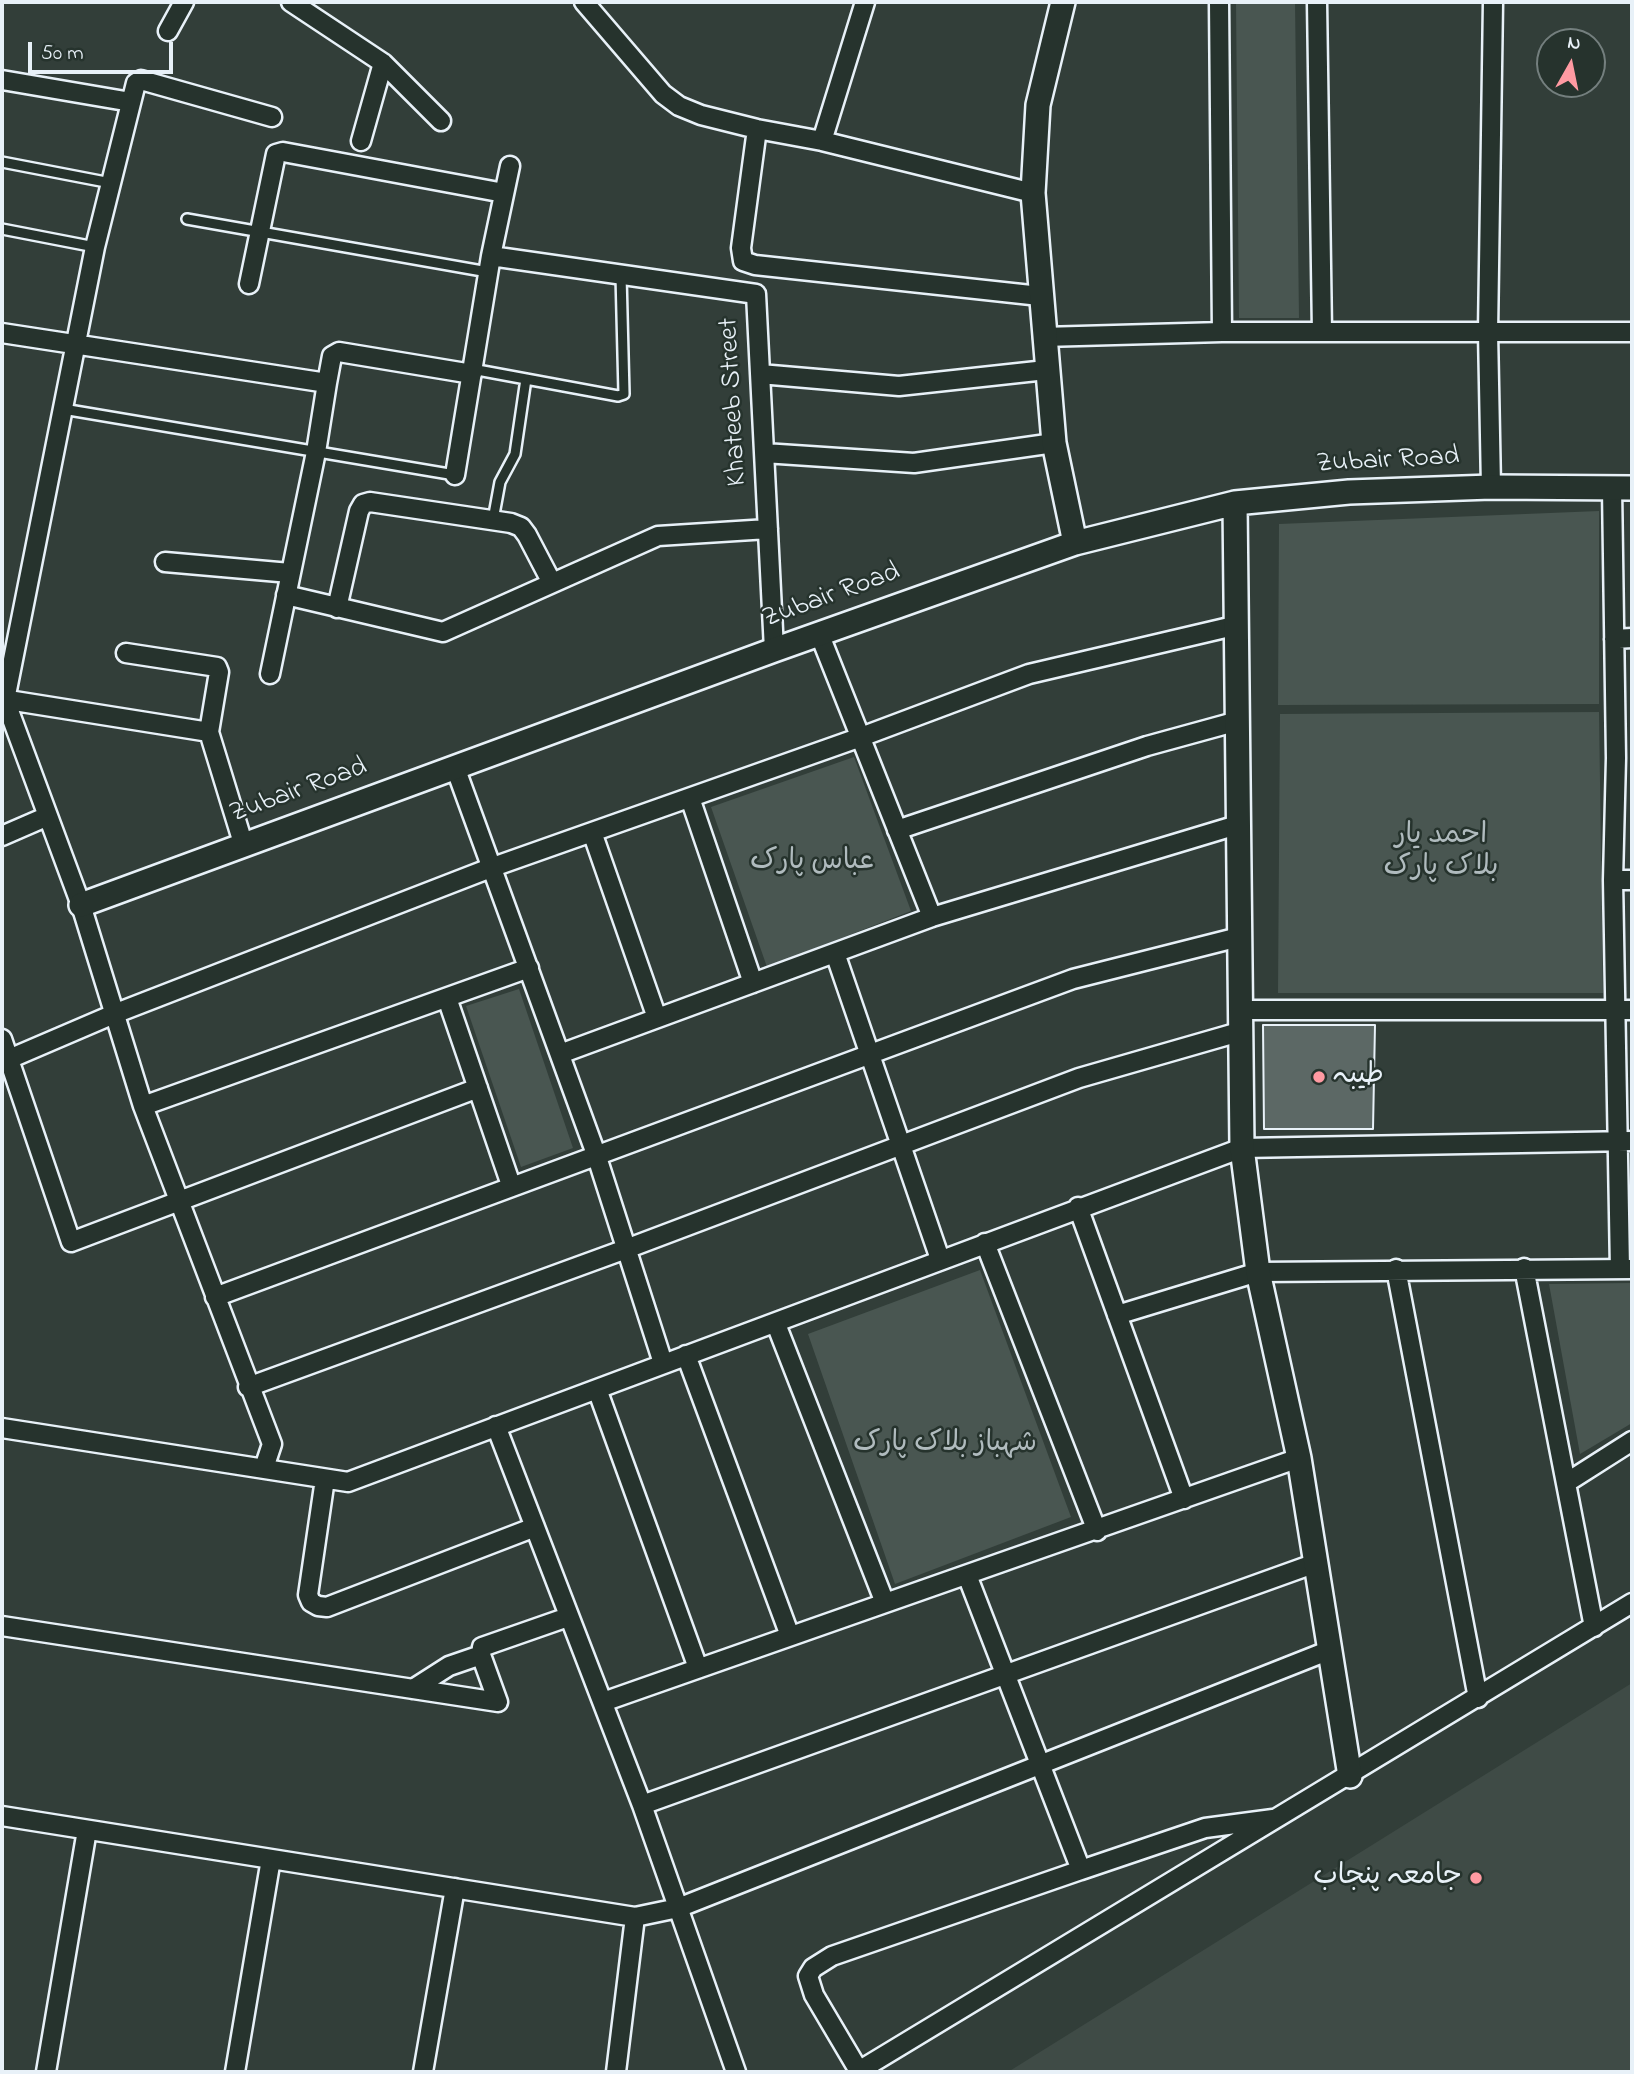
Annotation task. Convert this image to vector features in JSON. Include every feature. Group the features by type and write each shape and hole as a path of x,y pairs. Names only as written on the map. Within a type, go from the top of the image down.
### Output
{"street":[{"path":"168,32 184,2"},
{"path":"291,2 383,62 441,121"},
{"path":"584,2 663,94 679,106 701,115 757,129 822,141 1032,193"},
{"path":"822,141 865,2"},
{"path":"1063,2 1038,105 1032,193 1054,443 1075,543"},
{"path":"1219,2 1222,332"},
{"path":"1317,2 1322,332"},
{"path":"1491,487 1488,332 1493,2"},
{"path":"360,141 383,62"},
{"path":"2,80 131,102"},
{"path":"264,1468 272,1444 143,1106 81,905 3,700 95,247 136,83 141,80 272,117"},
{"path":"757,129 741,248 743,261 755,265 1040,296"},
{"path":"248,284 273,158 283,152 504,193"},
{"path":"455,475 489,264 510,166"},
{"name":"Khateeb Street","path":"489,264 621,275 756,294 774,650"},
{"path":"755,265 756,294"},
{"path":"2,332 327,383"},
{"path":"1044,337 1222,332 1632,332"},
{"path":"270,674 316,453 332,356 339,352 472,372"},
{"path":"760,374 899,386 1046,370"},
{"path":"764,453 914,463 1054,443"},
{"name":"Zubair Road","path":"81,905 243,843 819,633 1075,543 1235,503 1349,492 1491,487 1622,488"},
{"path":"1117,1315 1258,1272 1626,1269 1625,1010 1613,880 1624,758 1622,488"},
{"path":"337,608 363,504 370,502 493,520 521,527 551,581"},
{"path":"1235,503 1242,1148 1258,1272 1299,1458 1350,1776"},
{"path":"286,595 443,632 551,581 658,536 768,529"},
{"path":"165,562 290,573"},
{"path":"9,1059 114,1014 493,867 861,737 1029,674 1238,625"},
{"path":"819,633 932,917"},
{"path":"127,653 217,667 219,672 209,732 243,843"},
{"path":"3,700 209,732"},
{"path":"897,831 1147,746 1237,722"},
{"path":"456,767 596,1154 663,1363"},
{"path":"690,798 753,983"},
{"path":"2,836 48,816"},
{"path":"560,1054 932,917 1237,825"},
{"path":"592,832 657,1018"},
{"path":"1613,880 1632,880"},
{"path":"215,1297 511,1185 1073,979 1239,937"},
{"path":"835,953 940,1259"},
{"path":"143,1106 529,968"},
{"path":"447,998 511,1185"},
{"path":"248,1387 626,1249 902,1143 1239,1021 1625,1010"},
{"path":"2,1040 71,1241 478,1088"},
{"path":"2,1428 348,1482 1242,1148 1626,1141"},
{"path":"1079,1207 1184,1499"},
{"path":"985,1243 1097,1531"},
{"path":"1524,1268 1594,1627"},
{"path":"1396,1269 1478,1698"},
{"path":"776,1324 885,1603"},
{"path":"687,1355 790,1636"},
{"path":"597,1388 698,1668"},
{"path":"496,1426 642,1805 736,2072"},
{"path":"1566,1483 1632,1441"},
{"path":"603,1702 1299,1458"},
{"path":"325,1479 308,1595 311,1602 318,1606 327,1606 535,1527"},
{"path":"642,1805 1316,1563"},
{"path":"968,1575 1081,1870"},
{"path":"1282,1818 1205,1828 832,1956 813,1968 808,1976 814,1995 858,2072 1282,1818 1632,1603"},
{"path":"2,1626 498,1703 481,1655 482,1647 568,1617"},
{"path":"2,1816 635,1917 678,1908 1330,1650"},
{"path":"413,1689 449,1666 481,1655"},
{"path":"46,2072 87,1830"},
{"path":"235,2072 271,1859"},
{"path":"423,2072 455,1888"},
{"path":"615,2072 635,1917"}],"lane":[{"path":"2,162 111,183"},
{"path":"187,219 489,264"},
{"path":"2,229 95,247"},
{"path":"472,372 618,396 624,394 621,275"},
{"path":"493,520 500,482 515,454 526,379"},
{"path":"63,409 455,475"}],"shaded area":[{"name":"جامعہ پنجاب","path":"1632,1683 1632,2072 1008,2072"}],"green space":[{"path":"1236,2 1295,2 1299,318 1239,318"},
{"path":"1599,511 1599,704 1278,705 1279,524"},
{"name":"احمد یار بلاک پارک","path":"1599,712 1603,993 1278,993 1280,714"},
{"name":"عباس پارک","path":"854,757 911,911 767,967 711,807"},
{"path":"519,989 573,1148 521,1167 466,1006"},
{"name":"شہباز بلاک پارک","path":"980,1270 1071,1517 895,1584 808,1334"},
{"path":"1632,1283 1632,1423 1580,1454 1549,1284"}],"building":[{"name":"طیبہ","path":"1263,1025 1375,1025 1373,1129 1264,1129"}],"place":[{"name":"طیبہ","path":"1319,1077"},
{"name":"جامعہ پنجاب","path":"1476,1878"}]}
